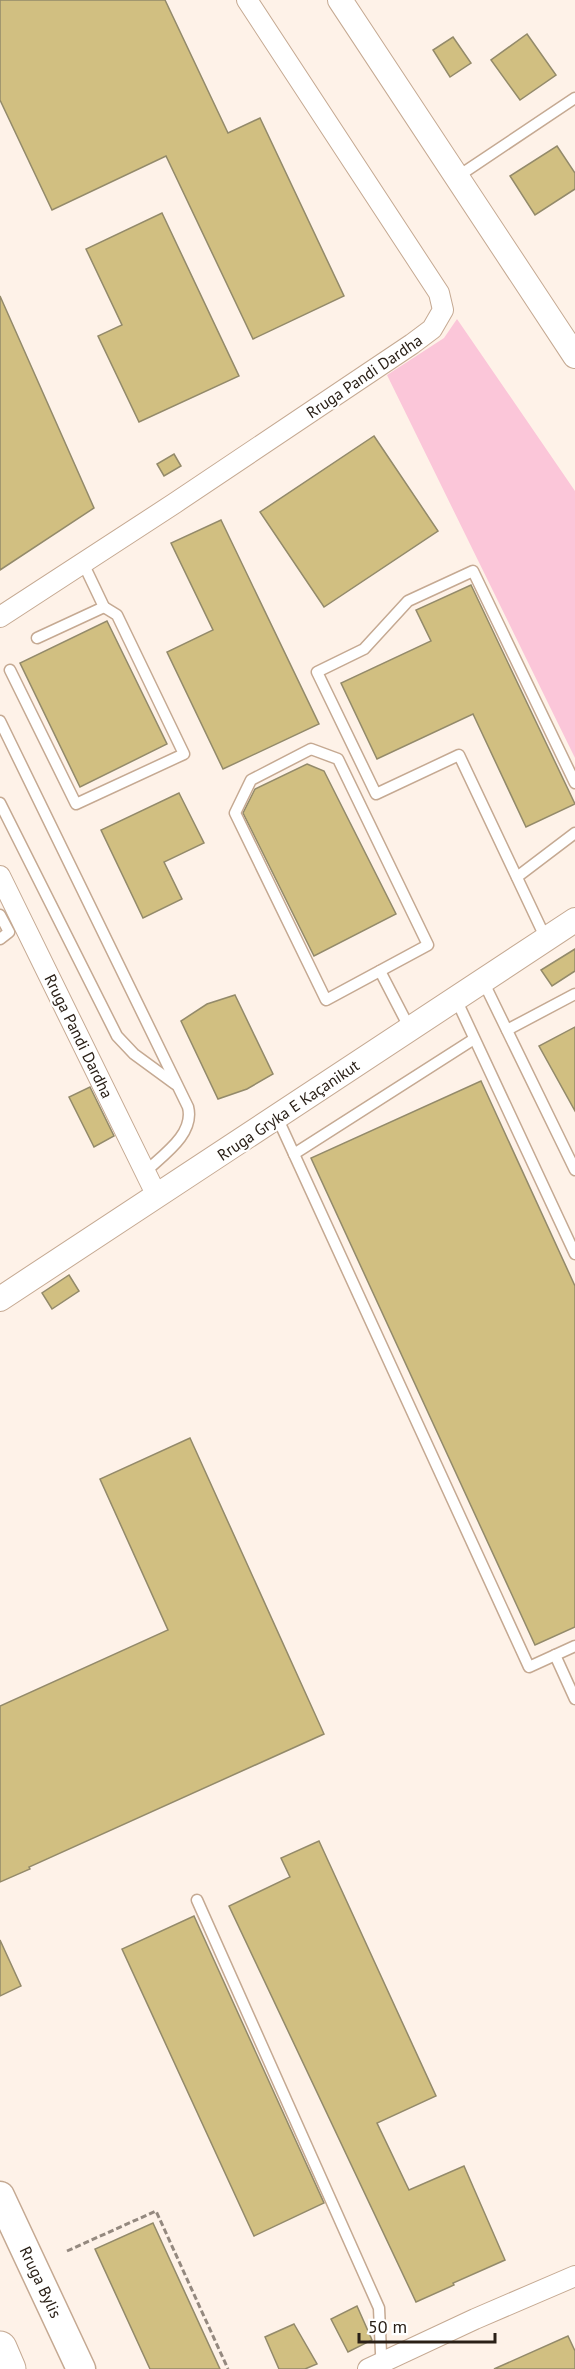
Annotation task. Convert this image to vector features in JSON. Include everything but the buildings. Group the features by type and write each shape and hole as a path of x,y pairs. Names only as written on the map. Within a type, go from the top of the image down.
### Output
{"highway":[{"path":"0,2348 9,2369"}],"main road":[{"name":"Rruga Bylis","path":"0,2196 81,2369"}],"street":[{"name":"Rruga Pandi Dardha","path":"0,616 412,344 432,329 443,310 439,293 247,0"},
{"path":"340,0 575,356"},
{"name":"Rruga Pandi Dardha","path":"0,876 157,1197"},
{"name":"Rruga Gryka E Kaçanikut","path":"0,1299 575,920"},
{"path":"376,2366 475,2319 575,2276"}],"lane":[{"path":"457,177 575,98"},
{"path":"10,670 76,804 184,754 117,615 104,607 83,563"},
{"path":"546,939 459,755 376,794 317,672 364,649 408,601 473,570 575,783"},
{"path":"37,638 104,607"},
{"path":"0,721 189,1107 191,1118 188,1129 145,1172"},
{"path":"311,749 338,759 428,945 380,970 326,1000 235,813 251,780 311,749"},
{"path":"0,804 117,1036 134,1054 178,1085"},
{"path":"517,878 575,833"},
{"path":"0,915 9,932 0,939"},
{"path":"380,970 411,1029"},
{"path":"483,981 575,1170"},
{"path":"507,1030 575,994"},
{"path":"456,999 575,1254"},
{"path":"294,1154 474,1038"},
{"path":"277,1116 529,1666 575,1646"},
{"path":"555,1655 575,1699"},
{"path":"197,1900 379,2308 381,2353 376,2366"}],"path":[{"path":"67,2251 156,2211 228,2369"}],"shaded area":[{"path":"457,319 575,491 575,758 387,375 444,338"}]}
